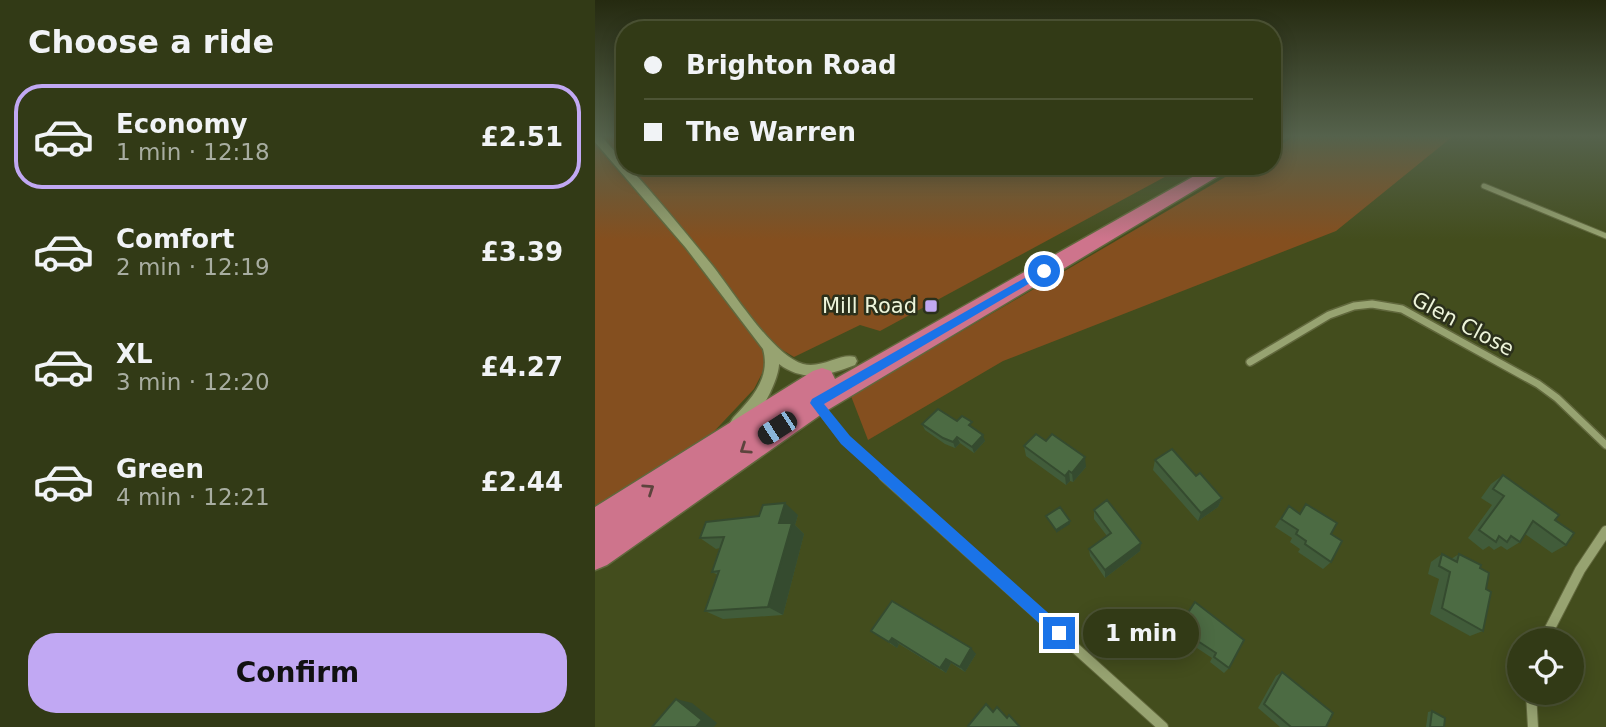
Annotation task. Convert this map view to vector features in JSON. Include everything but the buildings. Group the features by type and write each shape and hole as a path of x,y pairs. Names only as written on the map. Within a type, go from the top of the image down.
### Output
{"highway":[{"path":"595,525 703,453 850,361 1182,175"},
{"path":"595,553 816,403 1210,175"}],"main road":[{"path":"629,175 683,236 767,342 789,364 809,371 821,371 850,361"},
{"path":"703,453 736,425 770,381 773,367 767,342"}],"street":[{"path":"1484,186 1606,236"},
{"name":"Glen Close","path":"1249,362 1338,311 1356,305 1378,304 1402,309 1538,384 1557,398 1606,445"},
{"path":"816,403 845,440 1163,727"},
{"path":"1550,628 1589,553 1606,531"},
{"path":"1532,705 1534,727"}],"shaded area":[{"path":"595,171 616,171 616,175 1168,175 880,331 860,325 794,357 764,339 772,354 754,389 706,440 595,515"},
{"path":"1281,171 1410,171 1336,231 1003,361 868,440 851,396 1229,175 1281,175"}],"place":[{"name":"Mill Road","path":"931,306"}],"route":[{"path":"1044,271 816,403 845,440 1059,633"}]}
